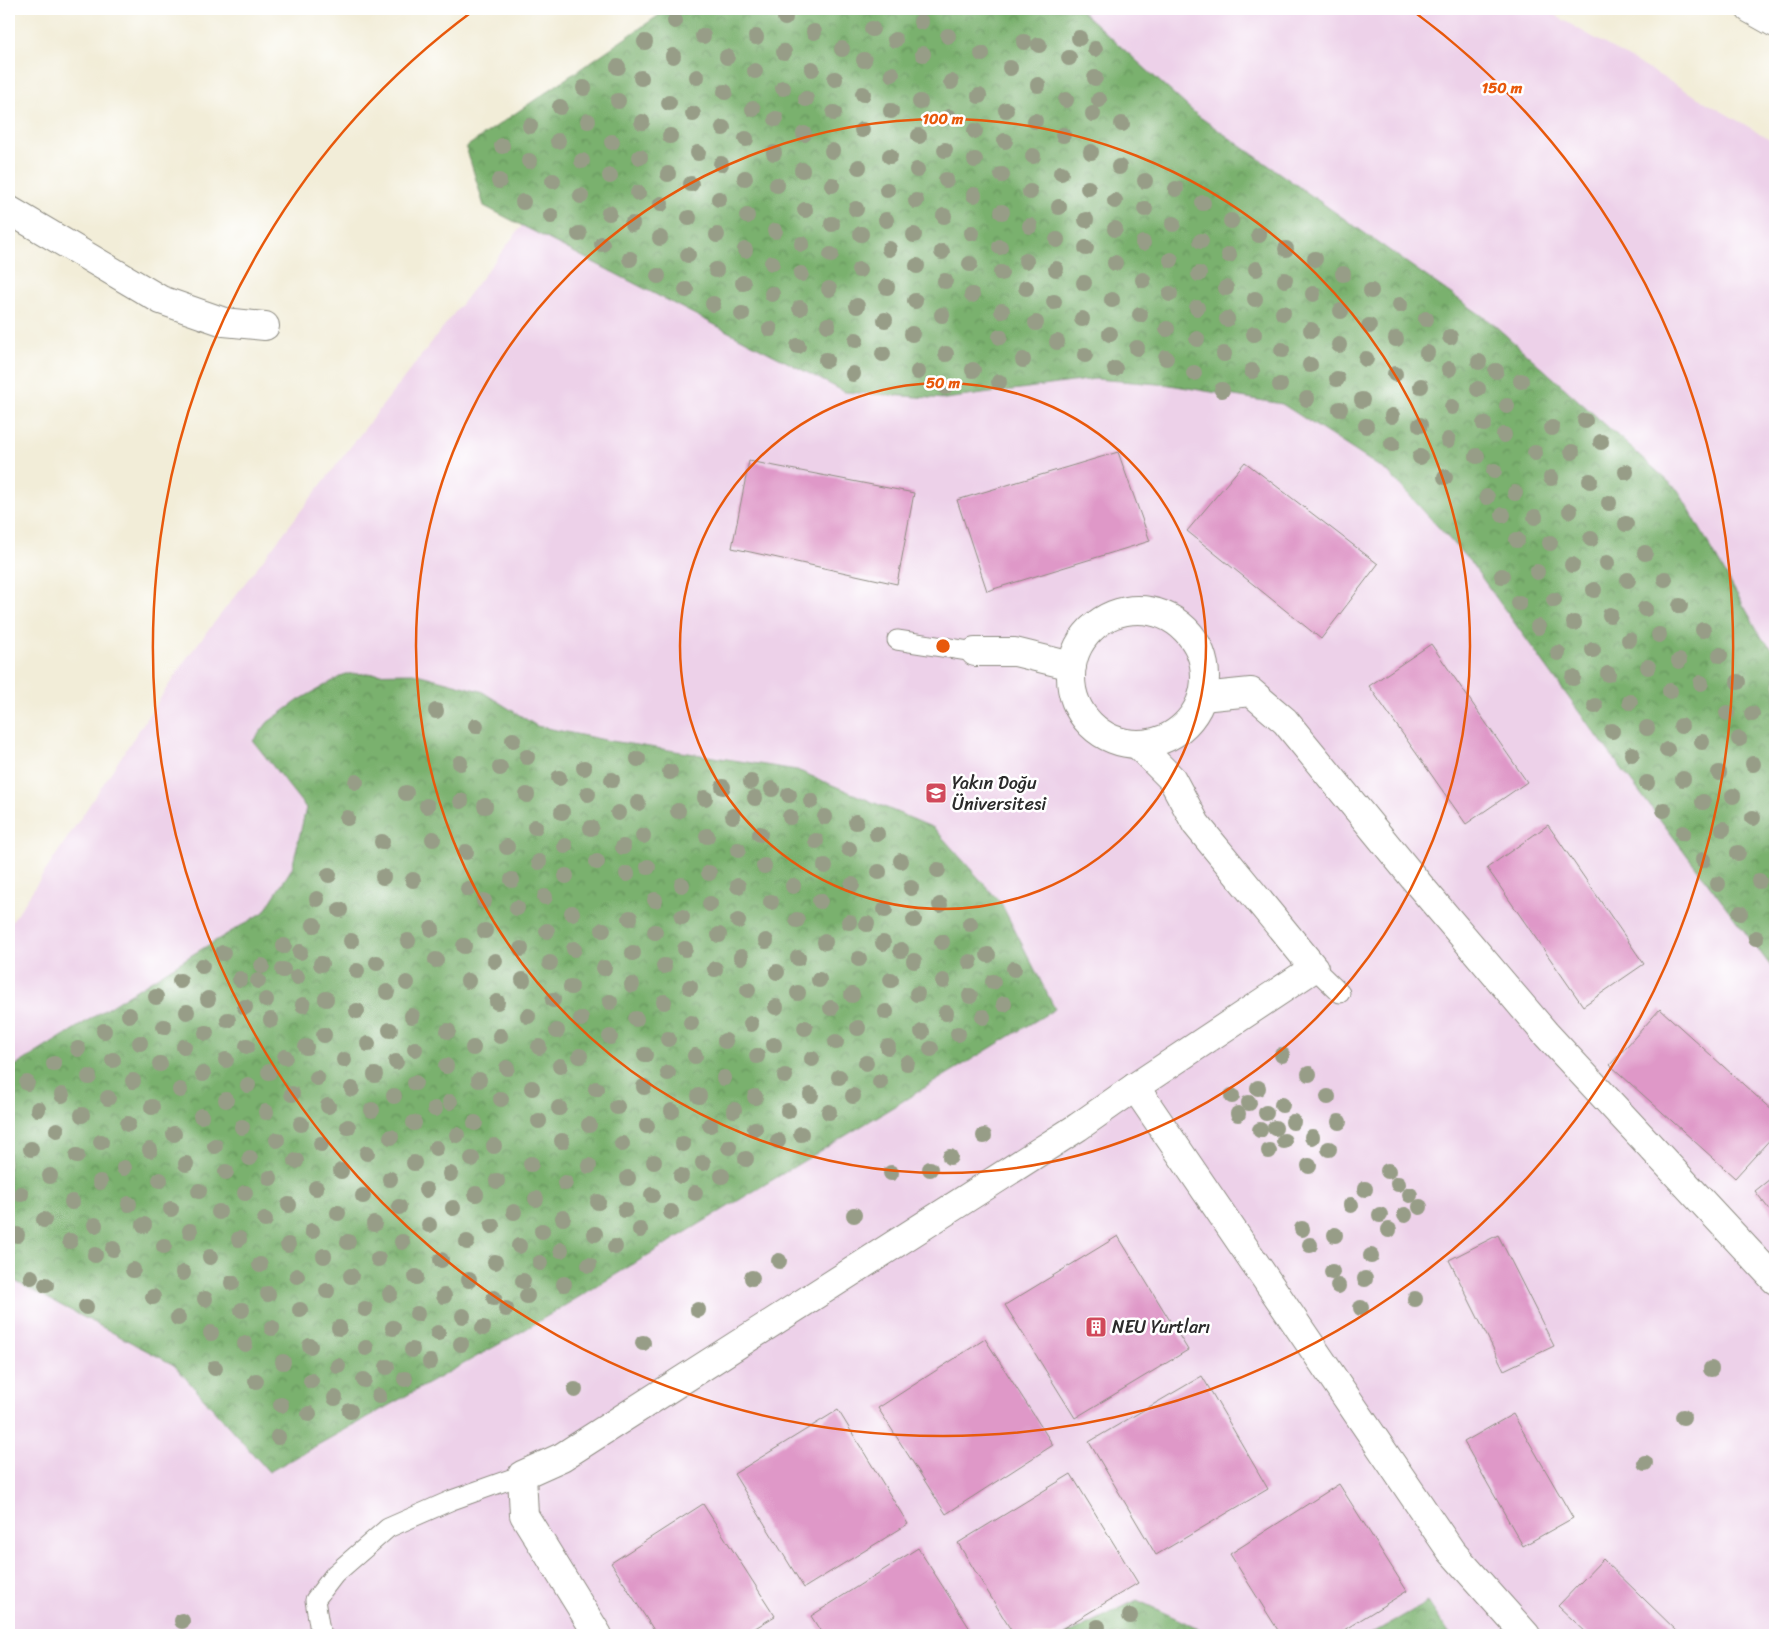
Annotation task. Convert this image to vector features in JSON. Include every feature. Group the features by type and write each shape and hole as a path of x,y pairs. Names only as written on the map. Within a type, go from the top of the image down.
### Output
{"main road":[{"path":"1750,9 1775,23"},
{"path":"9,210 161,300 224,322 265,326"},
{"path":"1136,610 1159,613 1177,623 1192,638 1202,656 1205,677 1202,697 1193,716 1179,731 1160,741 1138,745 1115,740 1095,729 1080,711 1072,690 1072,666 1079,644 1093,627 1100,622 1114,614 1136,610"},
{"path":"975,652 1015,652 1072,666"},
{"path":"1202,697 1251,692 1285,721 1421,887 1546,1034 1775,1280"},
{"path":"598,1635 524,1515 522,1475 570,1452 1078,1127 1314,968 1196,824 1172,779 1138,745"},
{"path":"1135,1087 1451,1551 1526,1635"}],"lane":[{"path":"897,640 975,652"},
{"path":"1314,968 1340,994"},
{"path":"323,1635 320,1631 315,1600 335,1574 388,1528 452,1500 522,1475"}],"shaded area":[{"name":"Yakın Doğu Üniversitesi","path":"690,9 1544,9 1775,142 1775,1635 9,1635 9,926 186,659"}],"green space":[{"path":"668,9 1079,9 1197,115 1491,322 1678,490 1762,638 1775,651 1775,972 1579,712 1471,563 1389,473 1282,404 1170,385 1095,379 945,399 845,392 484,206 466,147"},
{"path":"413,673 481,691 537,726 605,740 797,770 934,828 1001,903 1055,1009 521,1332 269,1472 174,1365 9,1278 9,1070 264,912 292,868 306,808 253,741 268,722 299,700 345,674"},
{"path":"1137,1600 1212,1635 1065,1635"},
{"path":"1428,1602 1450,1635 1369,1635"}],"building":[{"path":"1118,452 1150,541 987,591 957,500"},
{"path":"749,461 914,493 897,584 732,548"},
{"path":"1245,462 1378,564 1321,639 1187,531"},
{"path":"1431,644 1527,782 1466,824 1369,686"},
{"path":"1548,825 1644,964 1583,1006 1487,868"},
{"path":"1660,1009 1775,1113 1775,1134 1735,1178 1610,1065"},
{"path":"1775,1175 1775,1217 1755,1191"},
{"path":"1498,1235 1554,1346 1504,1370 1449,1260"},
{"name":"NEU Yurtları","path":"1118,1236 1188,1350 1075,1418 1005,1305"},
{"path":"985,1339 1053,1445 946,1514 878,1408"},
{"name":"NEU Yurtları","path":"1202,1376 1268,1489 1156,1555 1089,1442"},
{"path":"838,1410 908,1524 804,1588 734,1474"},
{"path":"1513,1414 1573,1518 1523,1546 1464,1442"},
{"path":"1071,1474 1138,1583 1052,1635 1014,1635 958,1543"},
{"path":"1339,1484 1407,1591 1336,1635 1281,1635 1230,1554"},
{"path":"703,1504 775,1616 744,1635 657,1635 611,1563"},
{"path":"918,1548 974,1635 823,1635 811,1616"},
{"path":"1603,1559 1681,1635 1589,1635 1558,1606"}],"place":[{"name":"Yakın Doğu Üniversitesi","path":"936,793"},
{"name":"NEU Yurtları","path":"1096,1327"}]}
